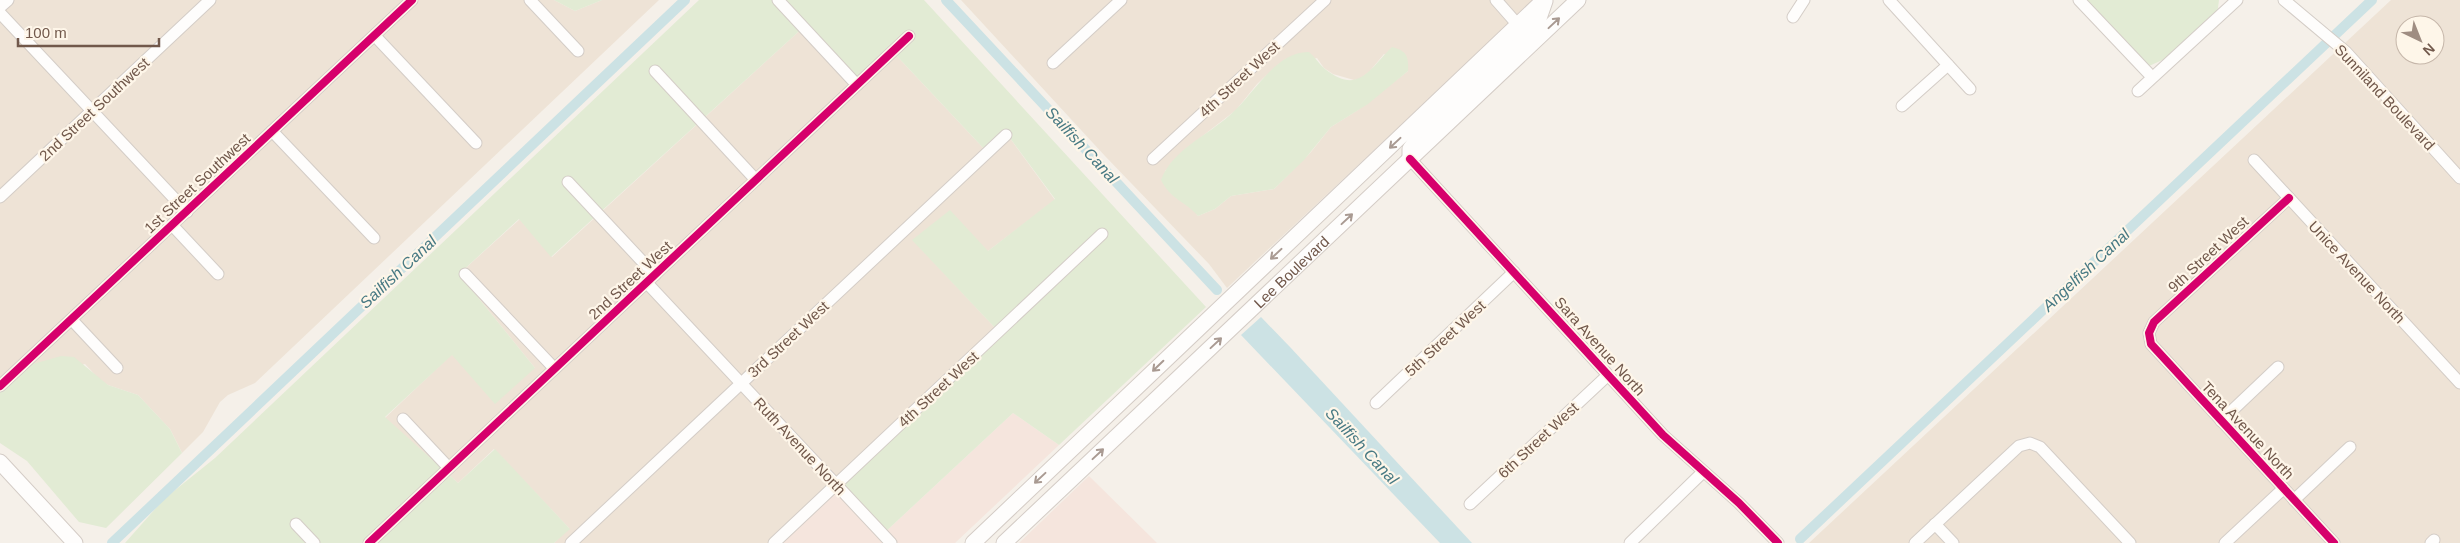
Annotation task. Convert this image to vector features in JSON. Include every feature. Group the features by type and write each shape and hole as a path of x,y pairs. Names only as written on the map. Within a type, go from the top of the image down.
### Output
{"main road":[{"name":"Lee Boulevard","path":"973,543 1545,0"},
{"path":"1410,159 1410,149 1413,142 1536,24 1545,0"},
{"name":"Lee Boulevard","path":"1004,543 1578,0"},
{"path":"0,462 75,543"}],"street":[{"path":"0,7 8,0"},
{"name":"2nd Street Southwest","path":"0,197 210,0"},
{"name":"1st Street Southwest","path":"0,386 412,0"},
{"path":"530,0 578,51"},
{"path":"778,0 857,84"},
{"path":"1053,63 1121,0"},
{"name":"4th Street West","path":"1153,159 1325,0"},
{"path":"1496,0 1518,24"},
{"path":"1794,17 1804,0"},
{"path":"1889,0 1970,89"},
{"path":"2079,0 2152,77"},
{"path":"2138,91 2237,0"},
{"name":"Sunniland Boulevard","path":"2284,0 2346,52 2460,178"},
{"path":"0,13 187,212"},
{"path":"375,36 476,143"},
{"name":"2nd Street West","path":"369,543 909,36"},
{"path":"1902,106 1948,64"},
{"path":"655,72 756,180"},
{"path":"272,131 374,238"},
{"name":"3rd Street West","path":"571,543 1006,135"},
{"name":"Sara Avenue North","path":"1410,159 1663,435 1702,473 1739,503 1778,543"},
{"name":"Unice Avenue North","path":"2254,160 2460,384"},
{"name":"Ruth Avenue North","path":"568,182 741,383 891,543"},
{"name":"9th Street West","path":"2149,333 2154,322 2290,198"},
{"path":"172,225 218,274"},
{"name":"4th Street West","path":"774,543 1102,234"},
{"name":"5th Street West","path":"1376,403 1514,272"},
{"path":"465,274 554,368"},
{"path":"72,320 117,368"},
{"name":"Tena Avenue North","path":"2149,333 2151,344 2334,543"},
{"path":"2221,421 2278,367"},
{"name":"6th Street West","path":"1470,504 1607,376"},
{"path":"403,419 449,468"},
{"path":"1915,543 2019,446 2030,443 2040,447 2130,543"},
{"path":"2294,500 2350,447"},
{"path":"1630,543 1702,473"},
{"path":"2225,543 2283,489"},
{"path":"296,524 314,543"},
{"path":"1935,524 1953,543"}],"shaded area":[{"path":"0,0 554,0 575,11 602,0 659,0 255,383 228,395 220,402 203,432 182,453 170,429 138,395 108,385 99,379 85,364 0,386"},
{"path":"961,0 1534,0 1227,288 1209,264 1105,156","holes":["1384,54 1408,71 1358,110 1331,127 1311,152 1274,189 1231,196 1215,209 1198,216 1165,171 1187,148 1236,110 1257,84 1272,70 1317,58 1324,68 1333,74 1354,80 1364,78"]},
{"path":"2391,0 2460,0 2460,543 1809,543"},
{"path":"807,24 894,53 987,152 1007,134 1055,200 988,251 913,240 998,331 776,543 554,543 569,528 494,449 458,483 385,418 452,354 535,368 459,274 520,219 552,257"},
{"path":"1013,413 1059,445 955,543 776,543 837,485 882,535"},
{"path":"1089,476 1157,543 1019,543"}],"green space":[{"path":"554,0 602,0 575,11"},
{"path":"699,0 924,0 1206,307 1059,445 1013,413 882,535 837,485 998,331 912,240 950,210 988,251 1055,199 1007,134 987,152 894,53 849,86 807,24 551,257 519,219 459,274 535,368 495,404 452,355 385,417 458,483 495,449 570,529 554,543 125,543 164,499 215,458"},
{"path":"2085,0 2219,0 2217,15 2178,53 2149,66"},
{"path":"1392,47 1406,54 1408,71 1368,104 1331,127 1304,160 1274,189 1231,196 1215,209 1198,216 1165,187 1161,180 1173,160 1239,107 1265,76 1286,59 1297,54 1309,52 1325,69 1337,77 1347,80 1363,76"},
{"path":"61,356 74,357 108,385 138,395 170,429 182,453 106,528 79,522 27,461 0,443 0,386 19,368"}],"water":[{"path":"1261,317 1472,543 1440,543 1241,335"}],"waterway":[{"name":"Sailfish Canal","path":"112,543 685,0"},
{"name":"Sailfish Canal","path":"946,0 1217,290"},
{"name":"Angelfish Canal","path":"1800,539 2372,0"}],"cycle path":[{"path":"0,386 412,0"},
{"path":"369,543 909,36"},
{"path":"1410,159 1663,435 1739,503 1778,543"},
{"path":"2289,198 2154,322 2149,333 2151,344 2334,543"}]}
